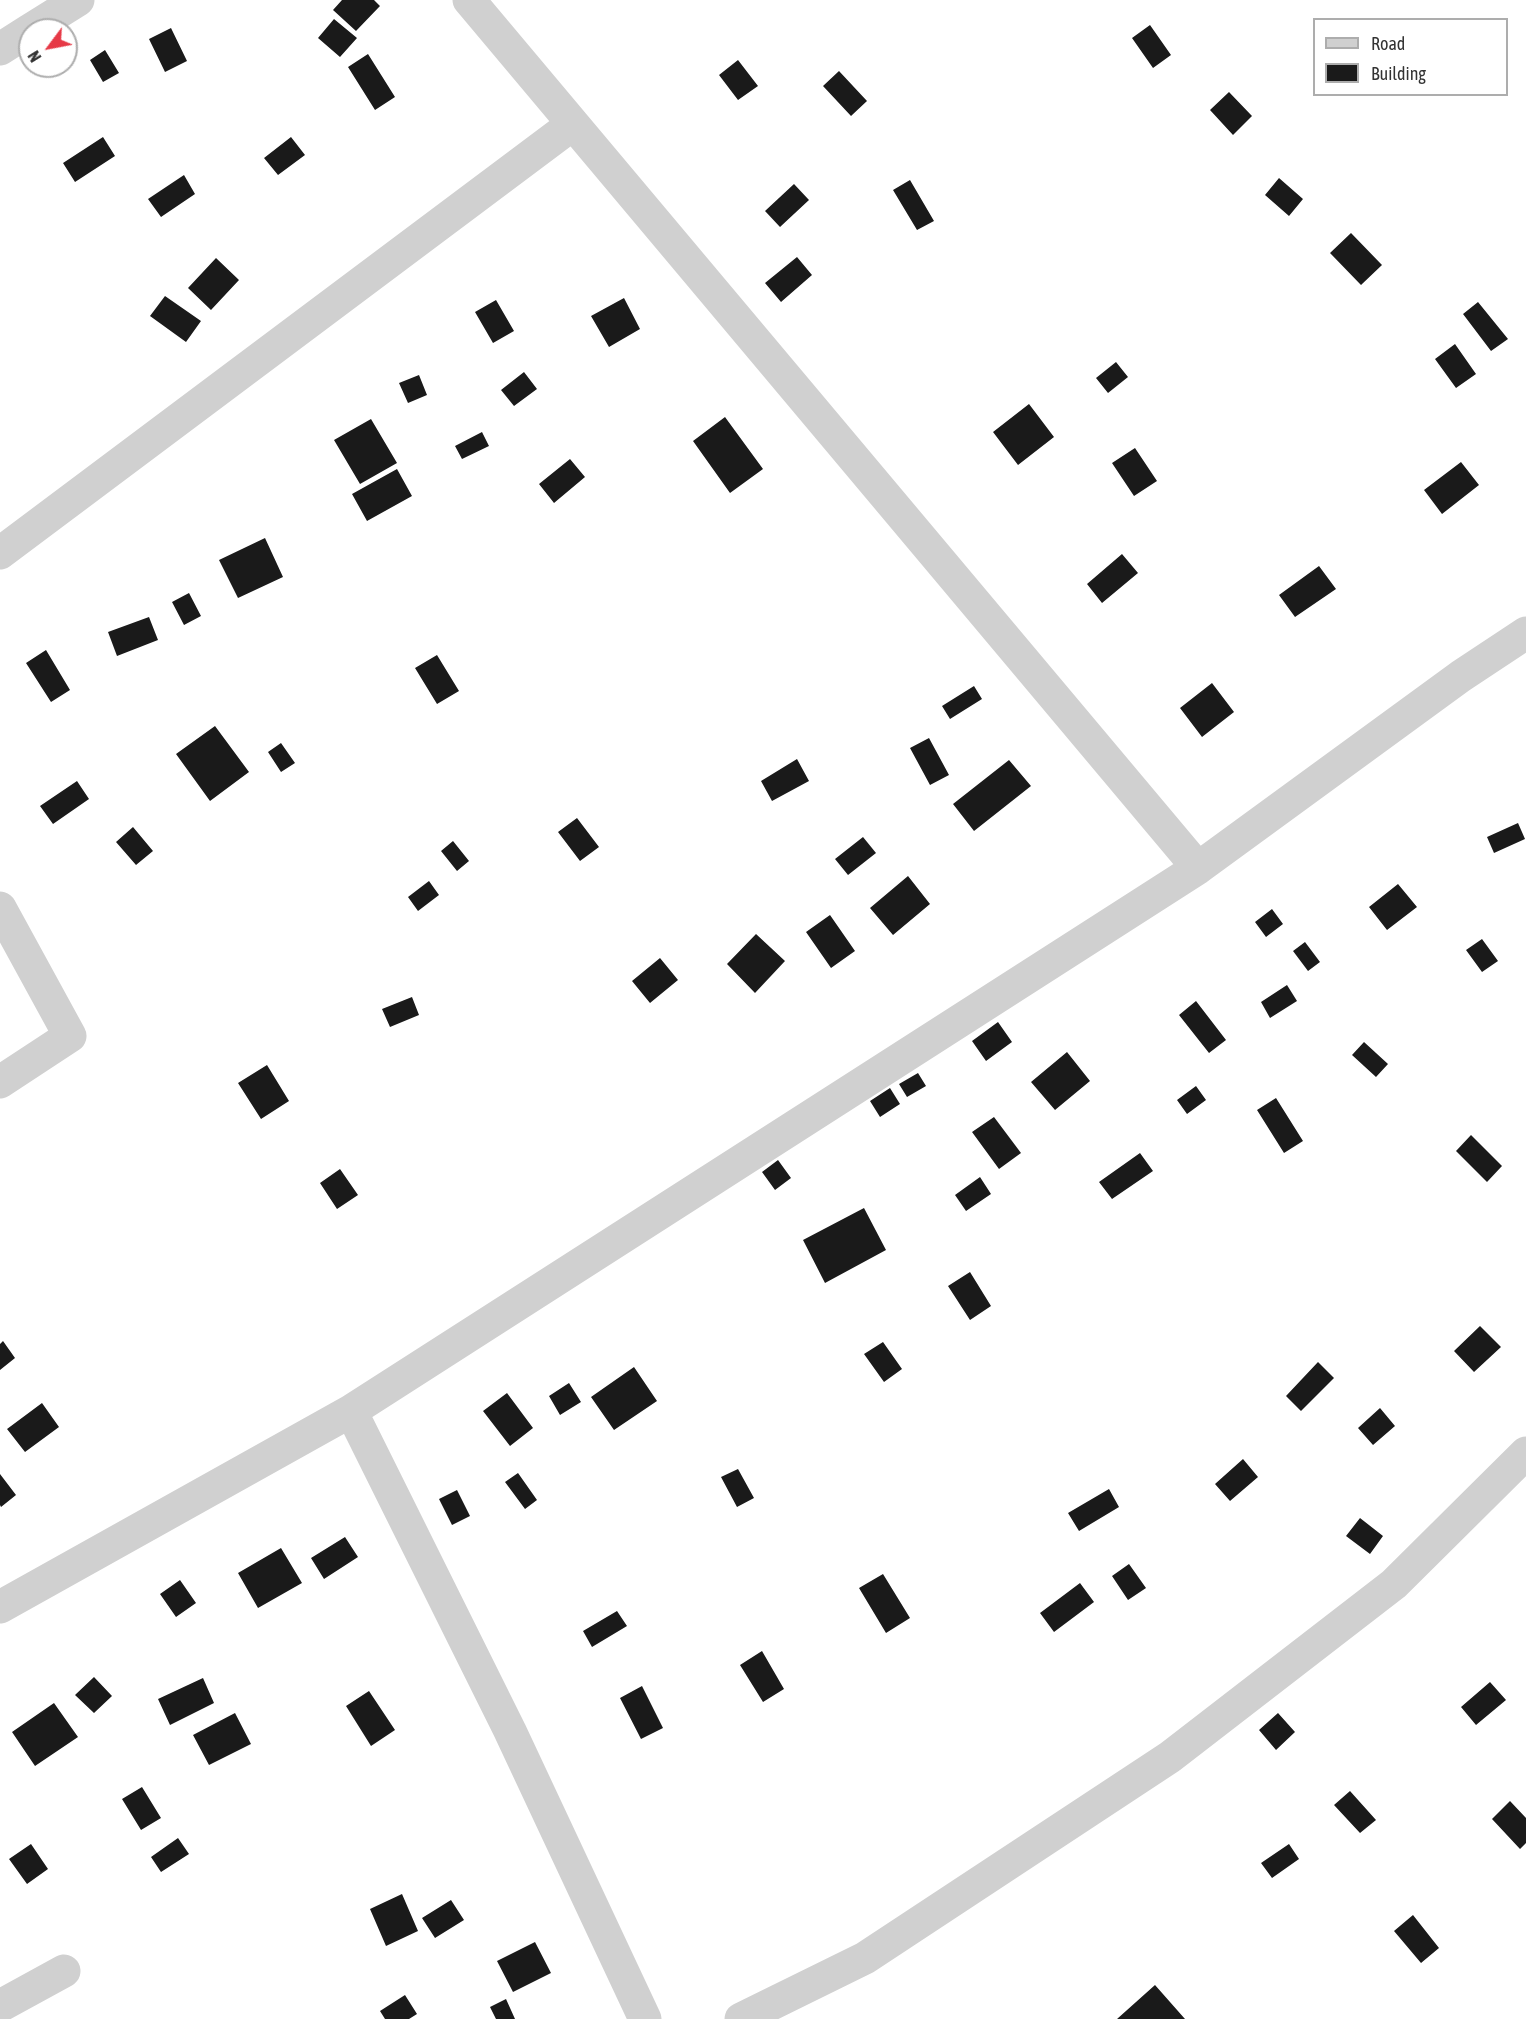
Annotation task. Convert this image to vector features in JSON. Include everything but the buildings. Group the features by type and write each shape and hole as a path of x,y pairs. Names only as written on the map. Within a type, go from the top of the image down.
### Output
{"street":[{"path":"49,18 78,0"},
{"path":"469,0 1198,868"},
{"path":"0,49 18,38"},
{"path":"0,553 573,124"},
{"path":"0,1607 351,1412 1198,868 1461,676 1526,633"},
{"path":"0,908 70,1036 0,1082"},
{"path":"351,1412 510,1731 645,2019"},
{"path":"741,2019 865,1958 1170,1757 1394,1584 1526,1453"},
{"path":"0,2006 64,1971"}]}
